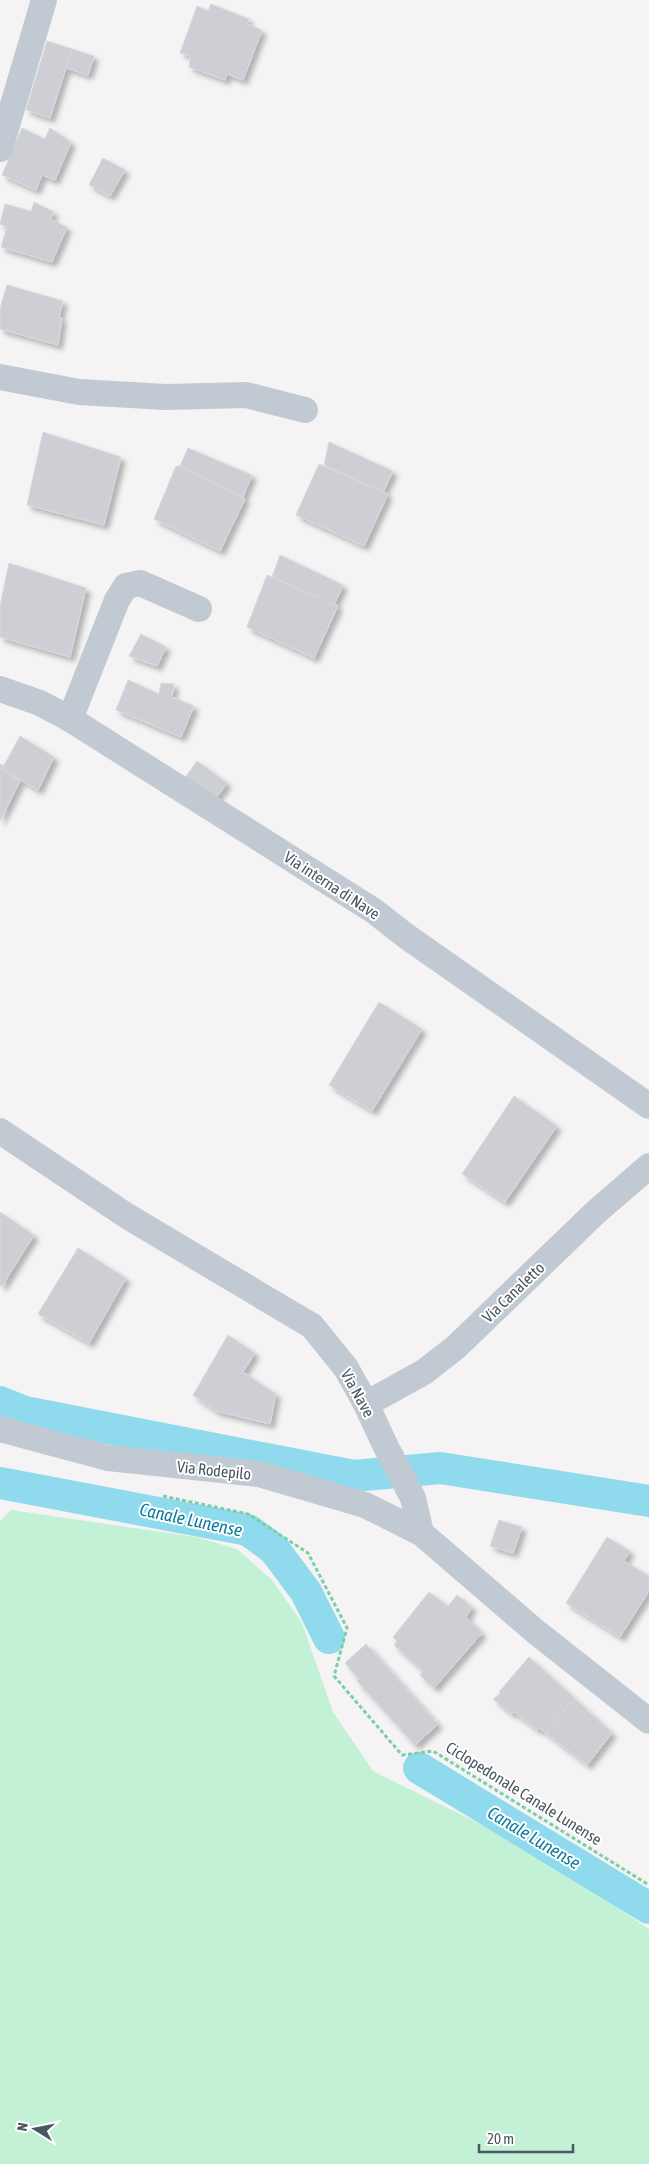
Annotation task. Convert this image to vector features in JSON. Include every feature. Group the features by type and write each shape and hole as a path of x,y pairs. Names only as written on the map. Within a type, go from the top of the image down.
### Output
{"street":[{"path":"0,149 44,0"},
{"path":"0,377 79,392 166,397 246,395 305,410"},
{"path":"70,719 117,600 126,586 140,583 198,609"},
{"name":"Via interna di Nave","path":"0,689 40,703 70,719 374,911 406,936 649,1106"},
{"name":"Via Nave","path":"0,1131 127,1216 312,1326 346,1368 366,1404 413,1498 421,1533"},
{"name":"Via Canaletto","path":"366,1404 424,1372 456,1347 596,1212 649,1166"},
{"name":"Via Rodepilo","path":"0,1429 108,1458 258,1474 365,1505 421,1533"},
{"path":"421,1533 536,1632 649,1721"}],"path":[{"name":"Ciclopedonale Canale Lunense","path":"162,1495 248,1514 308,1553 346,1628 334,1676 402,1755 433,1751 649,1885"}],"green space":[{"path":"11,1510 196,1537 237,1549 272,1580 302,1623 333,1712 373,1771 528,1848 649,1929 649,2164 0,2164 0,1521"}],"building":[{"path":"211,4 249,19 247,24 262,30 243,80 227,74 225,80 189,67 190,55 180,53 197,6 208,11"},
{"path":"47,41 72,49 50,118 26,110"},
{"path":"72,49 94,56 88,75 66,68"},
{"path":"22,128 45,139 50,128 71,142 55,180 42,175 36,190 2,175"},
{"path":"103,158 125,170 110,196 89,185"},
{"path":"34,202 54,212 50,219 67,227 52,262 1,247 7,227 0,224 5,204 31,211"},
{"path":"7,285 63,301 59,317 62,318 58,345 0,329 0,309"},
{"path":"43,432 121,457 104,525 27,505"},
{"path":"329,442 393,471 383,492 324,465"},
{"path":"188,448 252,475 243,497 180,466"},
{"path":"319,464 388,494 364,546 296,515"},
{"path":"176,466 180,466 245,499 220,551 154,519"},
{"path":"280,555 343,585 334,605 272,577"},
{"path":"9,563 86,588 70,657 0,637 0,606"},
{"path":"267,575 338,606 314,658 247,627"},
{"path":"141,634 166,647 157,666 129,656"},
{"path":"128,680 159,694 161,683 174,684 172,697 194,706 181,737 116,710"},
{"path":"20,736 54,757 38,790 2,769"},
{"path":"197,761 227,783 214,801 184,779"},
{"path":"0,764 3,765 2,769 20,781 0,821"},
{"path":"379,1002 422,1029 372,1111 329,1085"},
{"path":"514,1096 557,1126 505,1202 462,1174"},
{"path":"0,1212 34,1235 2,1286 0,1285"},
{"path":"78,1248 126,1278 89,1343 38,1314"},
{"path":"228,1335 255,1353 243,1372 276,1394 270,1424 216,1411 193,1395"},
{"path":"499,1520 522,1527 513,1553 490,1546"},
{"path":"607,1537 630,1551 624,1561 649,1576 649,1591 620,1637 566,1603"},
{"path":"429,1592 448,1606 457,1595 472,1607 466,1617 482,1633 434,1688 420,1675 423,1671 394,1645 397,1641 393,1637"},
{"path":"366,1644 438,1724 415,1745 357,1681 359,1679 345,1663"},
{"path":"529,1657 574,1698 546,1733 539,1728 537,1730 514,1712 512,1714 493,1699 501,1693 499,1692"},
{"path":"574,1698 612,1733 587,1765 546,1733"}],"waterway":[{"path":"0,1402 25,1412 354,1476 440,1468 649,1501"},
{"name":"Canale Lunense","path":"0,1483 248,1530 274,1549 306,1592 329,1638"},
{"name":"Canale Lunense","path":"419,1768 649,1908"}]}
